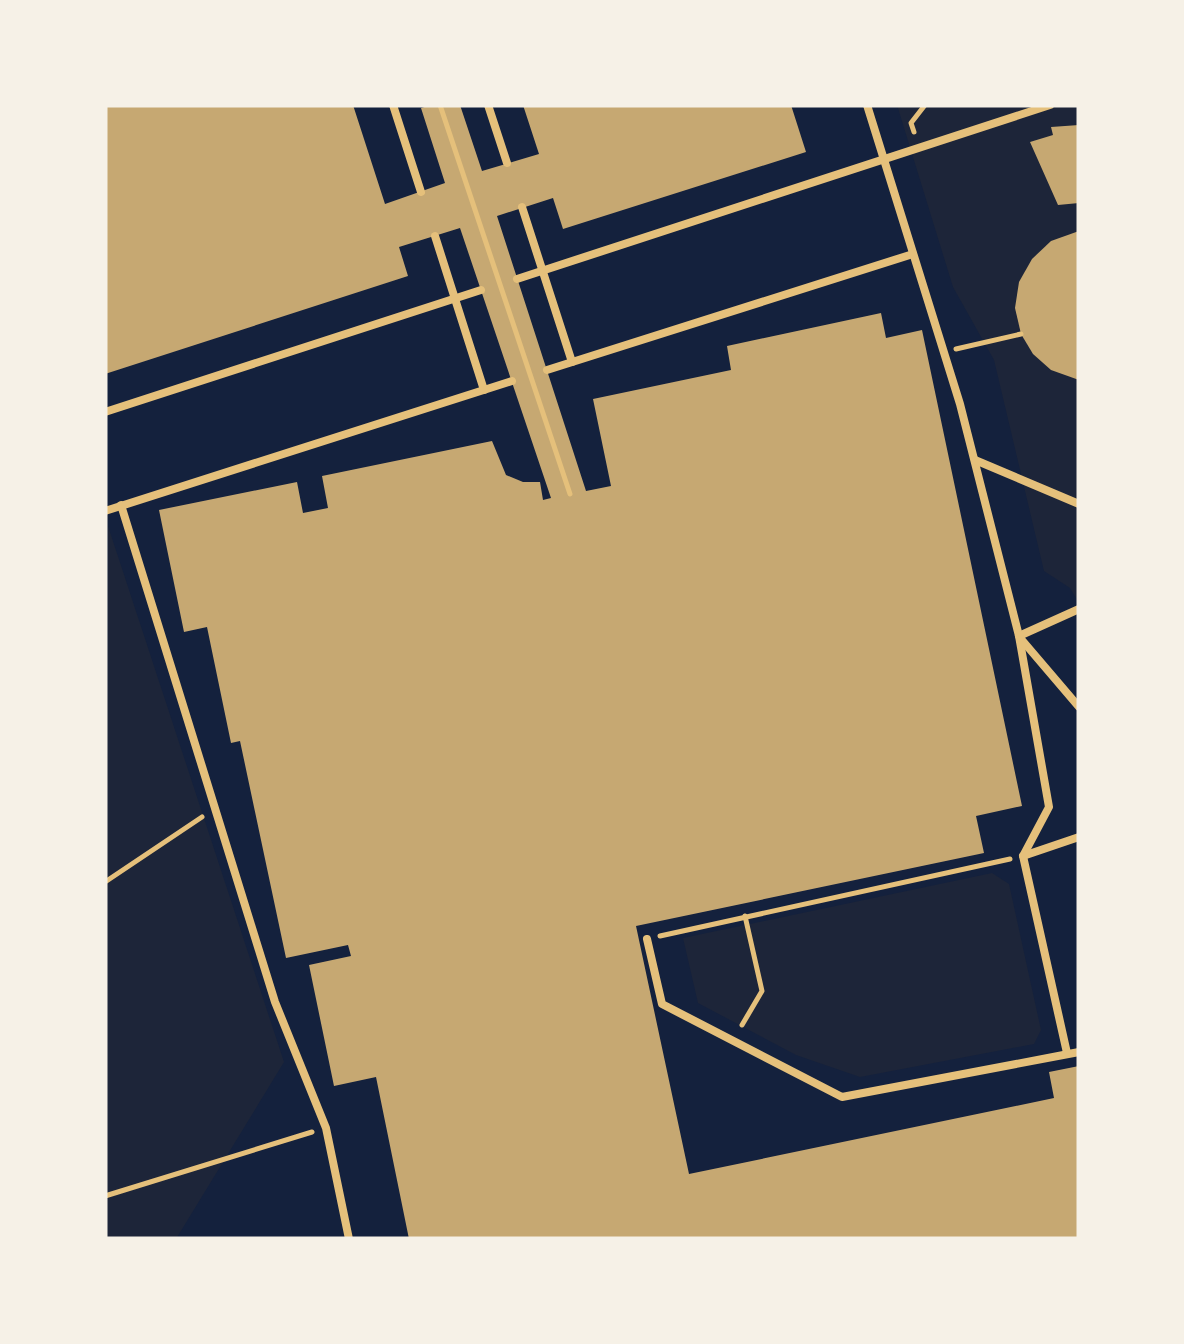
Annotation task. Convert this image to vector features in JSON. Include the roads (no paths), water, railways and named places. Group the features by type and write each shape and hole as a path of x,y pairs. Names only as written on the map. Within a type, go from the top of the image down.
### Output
{"lane":[{"path":"392,105 420,192"},
{"path":"488,105 507,164"},
{"path":"867,105 975,460 1018,636 1049,807 1023,856 1067,1053"},
{"path":"517,279 1050,105"},
{"path":"522,208 572,362"},
{"path":"434,236 484,390"},
{"path":"547,370 913,254"},
{"path":"105,412 481,290"},
{"path":"105,510 512,381"},
{"path":"975,460 1079,504"},
{"path":"122,505 276,1002 326,1128 349,1239"},
{"path":"1018,636 1079,610"},
{"path":"1018,636 1079,708"},
{"path":"1023,856 1079,837"},
{"path":"647,939 662,1004 842,1097 1079,1052"}]}
